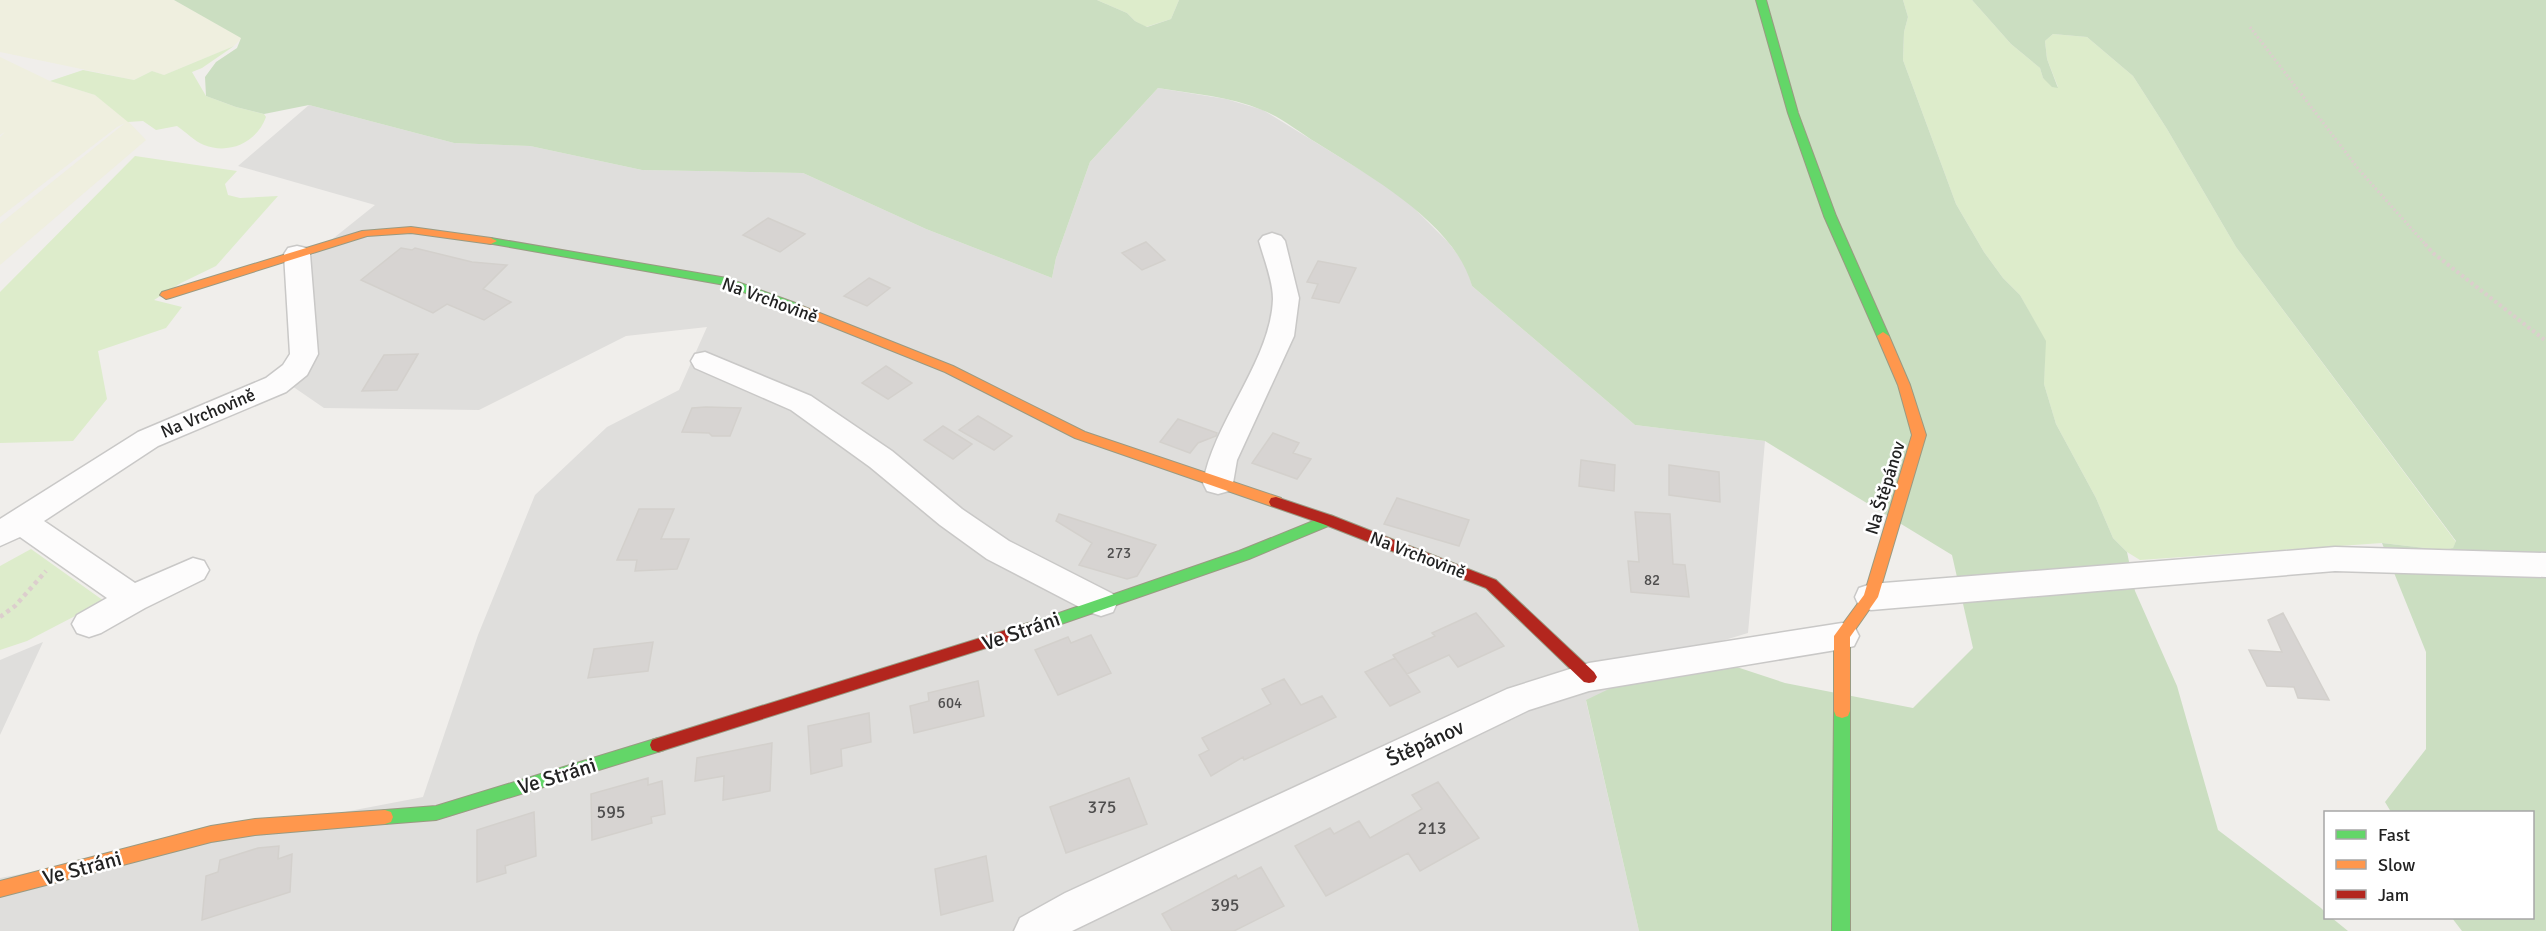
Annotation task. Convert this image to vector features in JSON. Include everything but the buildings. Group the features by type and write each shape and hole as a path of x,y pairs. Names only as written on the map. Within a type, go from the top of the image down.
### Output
{"street":[{"name":"Na Štěpánov","path":"1761,0 1793,113 1830,216 1904,385 1919,435 1871,597 1842,636"},
{"name":"Na Vrchovině","path":"166,295 366,233 411,230 456,235 727,282 949,369 1080,435 1328,520 1491,584 1589,677"},
{"path":"1218,483 1222,460 1281,336 1286,298 1272,241"},
{"name":"Na Vrchovině","path":"11,528 148,439 276,385 290,376 301,363 303,354 297,254"},
{"name":"Ve Stráni","path":"705,361 801,403 881,459 951,517 998,550 1101,603"},
{"name":"Ve Stráni","path":"0,890 211,834 255,827 436,813 993,642 1244,555 1328,520"},
{"name":"Na Vrchovině","path":"11,528 62,550 133,599"},
{"path":"1871,597 2334,559 2546,565"},
{"path":"89,624 133,599 193,570"},
{"path":"1841,931 1842,636"},
{"name":"Štěpánov","path":"1034,931 1078,906 1519,699 1589,677 1842,636"}],"path":[{"path":"2250,27 2360,171 2433,254 2546,342"},
{"path":"0,617 33,587 62,550"}],"shaded area":[{"path":"1158,88 1226,99 1263,110 1401,195 1448,242 1467,267 1472,286 1635,425 1765,441 1748,633 1688,651 1586,701 1639,931 0,931 0,878 423,797 478,635 535,495 607,427 679,390 707,327 626,336 479,410 324,408 292,386 310,257 375,205 238,166 309,105 454,143 530,146 642,170 803,173 926,229 1052,278 1056,258 1090,162"},
{"path":"43,642 0,735 0,660"}],"green space":[{"path":"0,0 174,0 242,38 234,46 164,75 152,71 134,80 0,52"},
{"path":"174,0 1097,0 1127,13 1135,21 1147,27 1171,19 1179,0 1903,0 1908,17 1904,32 1903,60 1956,204 1984,252 2003,278 2020,295 2046,341 2044,384 2056,424 2096,498 2113,538 2127,552 2135,591 2177,686 2218,830 2321,908 2324,911 2324,919 2333,919 2348,931 1639,931 1586,700 1688,651 1785,683 1913,708 1973,648 1952,555 1765,441 1635,425 1472,286 1463,263 1448,242 1408,203 1361,170 1269,113 1224,98 1158,88 1090,162 1056,258 1052,278 926,229 803,173 642,170 530,146 454,143 309,105 264,114 206,96 205,77 216,62 237,48 241,38"},
{"path":"1097,0 1179,0 1171,19 1146,27 1127,13"},
{"path":"1903,0 1972,0 2011,44 2040,68 2043,78 2058,87 2047,59 2045,41 2053,34 2087,37 2133,76 2236,247 2456,542 2453,548 2442,550 2382,543 2140,560 2127,552 2113,538 2096,498 2056,424 2044,384 2045,341 2020,295 2003,278 1984,252 1956,204 1903,60 1904,32 1908,17"},
{"path":"1972,0 2546,0 2546,931 2462,931 2453,919 2534,919 2534,811 2390,811 2385,802 2426,749 2426,652 2382,543 2442,550 2453,548 2456,541 2236,247 2133,76 2087,37 2053,34 2045,41 2047,59 2058,88 2052,87 2043,78 2040,68 2011,44"},
{"path":"234,46 202,68 192,72 206,96 264,114 266,117 256,133 233,147 214,148 204,145 177,126 156,130 143,121 128,122 95,95 50,81 83,70 134,80 152,71 164,75"},
{"path":"0,57 50,81 95,95 122,115 146,140 0,265 0,224 125,123 0,217 0,137 5,132 0,135"},
{"path":"135,156 237,171 225,184 228,195 240,198 278,196 216,266 181,283 154,300 182,307 166,328 98,351 107,399 73,441 0,443 0,292"},
{"path":"31,549 104,601 27,641 0,650 0,566"}],"traffic: fast":[{"path":"1761,0 1793,113 1830,216 1883,336"},
{"path":"491,241 727,282 797,308"},
{"path":"1038,626 1244,555 1328,520"},
{"path":"1841,931 1842,711"},
{"path":"385,817 436,813 658,745"}],"traffic: slow":[{"path":"166,295 366,233 411,230 491,241"},
{"path":"797,308 949,369 1080,435 1276,502"},
{"path":"1842,711 1842,636 1871,597 1919,435 1904,385 1883,336"},
{"path":"0,889 211,834 255,827 385,817"}],"traffic: jam":[{"path":"1276,502 1491,584 1589,677"},
{"path":"658,745 1038,626"}]}
